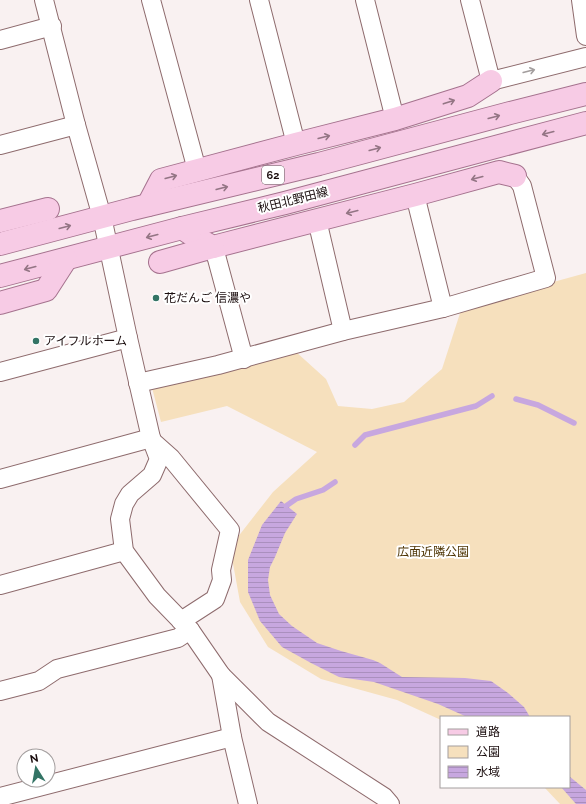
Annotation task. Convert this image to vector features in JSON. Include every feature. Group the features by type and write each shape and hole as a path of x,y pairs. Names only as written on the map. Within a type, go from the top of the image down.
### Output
{"main road":[{"path":"148,205 161,180 395,119 468,96 491,81"},
{"name":"62","path":"0,244 148,205 319,164 586,94"},
{"name":"秋田北野田線","path":"0,276 182,228 285,203 586,123"},
{"path":"160,262 499,172 515,176"},
{"path":"0,221 48,209"},
{"path":"0,221 25,237"},
{"path":"182,228 213,247"},
{"path":"0,303 46,290 66,259"}],"street":[{"path":"44,0 52,26 76,125 102,217 151,439 159,459 152,475 130,494 124,504 120,519 124,551 157,596 185,625 221,675 268,722 384,797 390,804"},
{"path":"151,0 197,170"},
{"path":"260,0 296,144"},
{"path":"365,0 395,119"},
{"path":"470,0 491,81 586,57"},
{"path":"581,0 586,36"},
{"path":"0,40 52,26"},
{"path":"0,145 76,125"},
{"path":"138,383 244,359 343,331 443,308 546,278 522,186 515,176"},
{"path":"415,195 443,308"},
{"path":"317,220 343,331"},
{"path":"213,247 244,359"},
{"path":"0,372 128,338"},
{"path":"0,479 151,439"},
{"path":"0,691 39,681 57,669 178,638 185,625 215,599 222,580 221,570 230,530 172,458 151,439"},
{"path":"0,585 124,551"},
{"path":"221,675 232,737 248,804"},
{"path":"0,797 232,737"}],"green space":[{"name":"広面近隣公園","path":"586,273 586,804 560,804 545,788 570,788 570,716 440,716 440,720 397,700 321,679 268,647 240,602 230,547 273,492 317,452 227,406 161,422 151,384 295,351 326,379 338,406 372,409 404,402 442,369 462,307"}],"water":[{"path":"281,501 297,514 285,533 270,567 268,580 270,595 279,614 292,626 317,643 373,660 402,677 465,678 491,681 524,707 529,716 465,716 438,704 374,682 339,677 282,647 260,621 248,592 248,560 262,525"},
{"path":"570,777 586,790 586,804 576,804 562,788 570,788"}],"waterway":[{"path":"355,445 365,435 476,406 492,396"},
{"path":"516,399 538,405 574,423"},
{"path":"286,506 296,499 323,490 335,482"}],"place":[{"name":"花だんご 信濃や","path":"156,298"},
{"name":"アイフルホーム","path":"36,341"}]}
